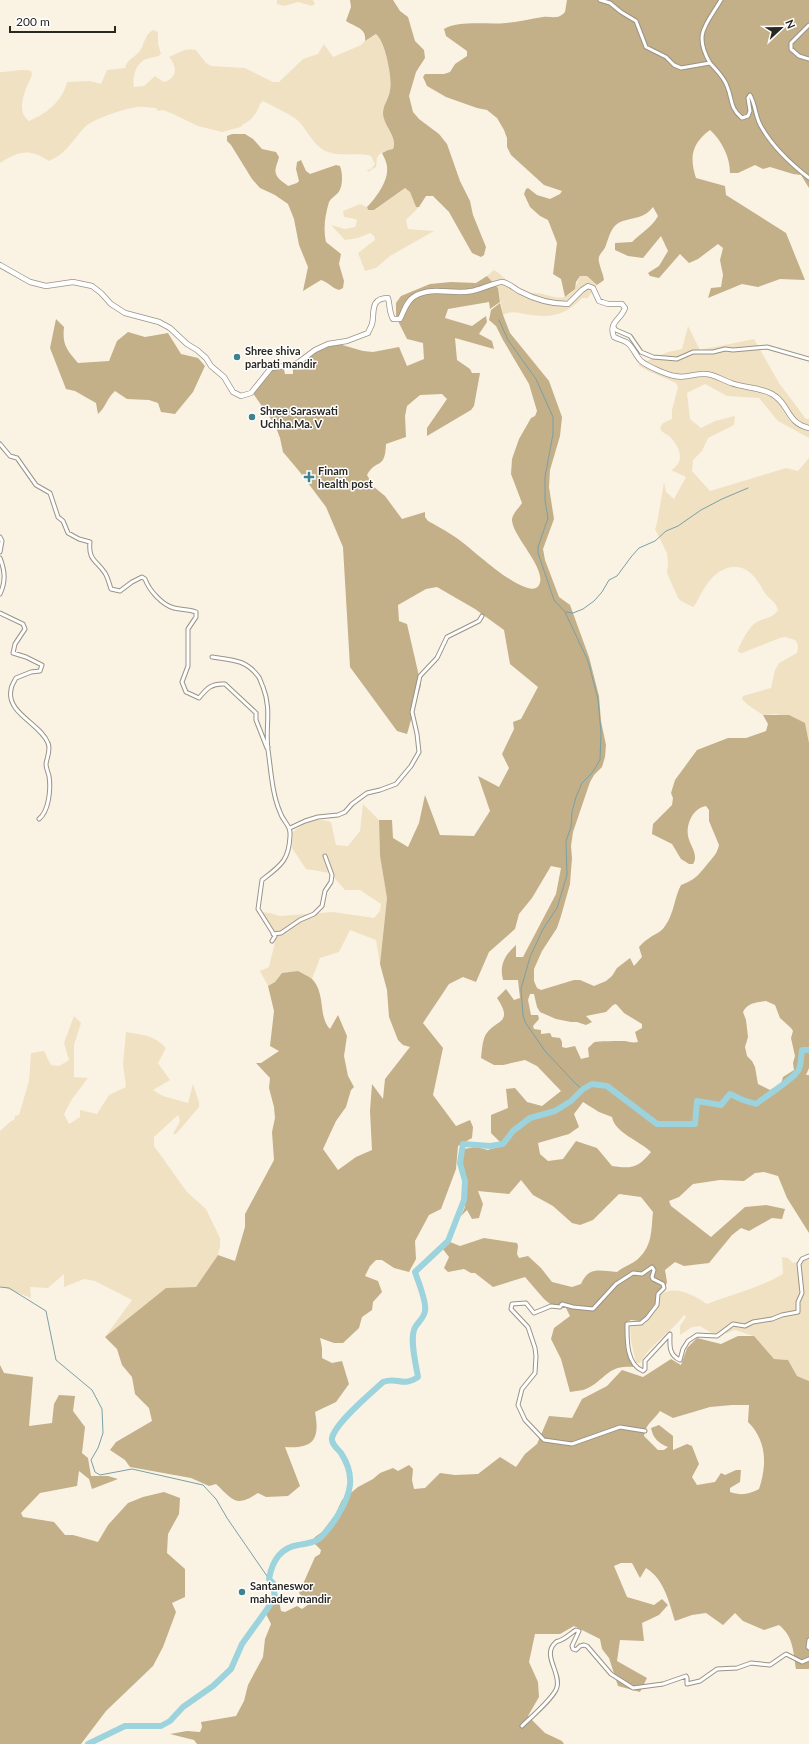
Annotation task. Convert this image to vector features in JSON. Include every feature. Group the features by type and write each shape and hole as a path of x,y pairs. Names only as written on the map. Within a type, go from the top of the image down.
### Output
{"main road":[{"path":"0,265 30,282 46,286 73,282 92,286 102,293 111,304 125,313 160,322 170,328 187,344 206,358 211,366 224,377 233,392 241,396 251,393 271,368 291,365 299,362 315,350 328,344 347,341 368,333 372,324 373,308 377,302 386,298 388,298 390,312 393,318 400,318 407,303 414,296 435,290 466,292 480,290 502,281 529,296 558,304 568,304 588,286 593,288 599,301 608,304 622,304 625,308 613,326 612,331 614,337 626,342 642,362 674,376 687,377 702,373 710,374 732,383 759,389 773,395 782,403 793,420 800,426 809,428"}],"street":[{"path":"600,0 610,3 636,21 646,47 666,57 674,65 681,68 710,63"},
{"path":"721,0 710,16 702,35 703,51 710,63 721,75 727,87 730,105 737,114 742,118 748,116 750,111 748,98 750,95 756,106 761,127 796,168 809,178"},
{"path":"809,25 792,43 790,49 799,56 809,59"},
{"path":"613,326 616,330 630,336 641,352 653,357 678,359 693,352 713,352 725,349 733,350 767,347 809,359"},
{"path":"0,444 10,456 17,458 36,485 50,493 58,517 63,521 68,533 79,539 90,542 89,553 97,565 105,572 111,589 120,591 142,577 165,605 196,612 196,617 188,629 188,666 182,682 186,692 199,698 208,687 217,683 225,684 256,713 256,720 267,748 268,747"},
{"path":"0,537 2,541 0,552"},
{"path":"0,558 4,571 4,583 0,594"},
{"path":"0,613 24,624 25,629 16,644 13,653 26,657 42,665 40,671 31,672 16,678 11,689 11,698 20,715 39,730 48,743 49,754 46,764 49,778 47,806 44,815 39,819"},
{"path":"290,828 305,820 338,815 345,812 352,804 367,792 380,790 399,782 419,752 412,712 420,676 437,658 448,637 478,621 482,616"},
{"path":"212,657 237,660 245,663 259,676 267,698 269,717 268,747 278,808 280,814 290,828 290,841 284,862 262,880 258,909 274,936 272,941"},
{"path":"273,934 281,933 300,920 314,914 322,906 325,891 331,882 332,875 325,856"},
{"path":"645,1431 620,1427 572,1444 544,1440 525,1420 518,1405 522,1389 535,1373 536,1356 528,1327 510,1309 512,1304 526,1303 534,1313 551,1306 560,1307 562,1304 572,1307 593,1309 616,1284 633,1273 642,1274 652,1267 654,1270 652,1276 653,1279 662,1284 664,1288 658,1294 657,1305 641,1323 626,1324 628,1350 632,1363 643,1370 645,1369 645,1361 670,1334 669,1344 671,1351 674,1356 680,1360 683,1348 688,1341 697,1335 717,1336 733,1324 745,1326 753,1322 798,1312 798,1302 802,1293 799,1264 802,1259 809,1256"},
{"path":"522,1726 550,1698 557,1688 557,1676 551,1659 552,1647 556,1642 576,1630 579,1631 572,1646 573,1650 576,1650 580,1646 587,1646 611,1674 633,1688 662,1684 686,1676 687,1684 695,1682 717,1669 737,1668 751,1663 770,1665 786,1654 802,1662 809,1659"},
{"path":"809,1640 809,1648"}],"shaded area":[{"path":"277,0 313,0 315,4 312,6 298,2 284,6 277,4"},
{"path":"350,0 393,0 400,11 408,17 415,41 424,50 425,58 416,72 409,96 413,112 419,119 439,134 447,144 460,181 470,201 473,215 486,247 484,255 481,257 472,253 449,212 433,196 426,196 419,207 416,207 410,192 405,188 374,210 368,210 367,207 374,200 385,181 387,164 382,153 393,149 394,145 394,141 383,114 391,85 388,60 379,38 376,34 365,41 364,33 360,28 346,21 351,7"},
{"path":"567,0 809,0 809,188 801,175 770,167 763,169 755,165 738,173 730,173 727,155 718,139 710,130 699,140 693,157 696,178 725,186 726,195 786,233 805,280 780,279 758,287 742,284 708,298 711,288 721,287 723,275 720,260 723,248 718,244 698,259 689,263 680,254 659,278 650,276 648,273 659,266 668,251 661,236 643,258 628,256 615,250 615,243 632,242 650,227 658,216 653,207 650,211 640,217 623,221 613,228 599,257 599,264 604,280 597,285 587,276 580,276 576,282 575,289 565,297 561,279 553,274 557,243 548,220 540,216 530,207 524,194 528,188 537,195 550,199 560,194 562,191 544,185 511,155 507,147 507,138 504,130 497,118 487,110 446,97 427,86 423,77 425,74 444,74 450,72 455,64 467,56 467,51 446,36 444,29 450,26 465,24 506,23 543,17 557,17 565,12"},
{"path":"153,30 158,33 158,44 161,54 156,57 146,59 137,67 134,75 134,87 144,86 155,76 164,82 172,78 175,68 169,57 189,49 196,50 206,63 211,66 245,68 273,82 279,82 303,59 318,54 324,44 333,57 361,45 377,34 384,49 392,77 385,109 387,126 394,142 393,149 385,151 379,155 376,167 368,172 367,170 371,169 375,164 371,156 328,152 314,142 296,119 263,101 257,112 241,127 222,132 198,126 163,110 158,111 156,108 140,107 126,109 110,114 88,125 60,155 49,161 36,154 24,153 13,156 0,163 0,72 21,70 31,71 32,75 23,98 22,105 22,111 29,121 48,110 58,101 67,82 90,81 101,84 107,70 125,68 129,60 139,52 146,37"},
{"path":"232,134 245,134 253,139 262,149 276,152 279,157 275,170 277,176 288,186 299,181 296,169 297,162 301,160 306,171 310,174 336,165 340,166 342,184 338,193 329,202 325,232 326,242 341,254 339,264 344,281 343,288 339,290 321,280 303,291 308,267 299,245 294,219 288,204 275,195 260,188 252,179 227,141 227,136"},
{"path":"405,188 410,192 416,207 419,207 406,220 408,229 434,231 390,256 376,268 365,271 358,253 375,240 374,236 370,233 358,238 345,240 331,225 345,229 355,227 357,221 356,219 344,217 343,211 360,204 367,207 368,210 374,210"},
{"path":"494,270 508,281 525,291 559,298 570,294 575,288 580,276 587,276 597,285 588,298 582,298 569,309 556,315 541,316 513,312 503,315 498,288 487,276"},
{"path":"487,276 498,288 500,302 490,309 489,302 448,309 445,318 472,326 486,316 487,322 479,334 492,341 494,349 455,338 457,360 470,369 472,373 480,373 474,406 471,410 427,436 427,428 447,399 442,394 420,395 407,406 405,416 406,437 386,444 384,458 370,470 367,475 374,487 385,496 402,519 425,512 425,517 428,521 458,539 500,573 524,587 533,589 539,585 540,578 538,570 513,526 512,519 522,503 511,474 512,459 519,439 531,418 535,416 537,411 529,384 496,326 489,320 491,310 500,303 510,333 549,381 562,417 560,436 550,470 549,487 554,519 543,549 545,560 559,597 570,605 589,657 599,696 601,721 606,745 602,767 594,775 590,782 573,832 570,884 561,916 557,928 542,951 534,969 534,981 537,988 541,990 574,980 580,980 594,986 606,981 612,976 617,968 630,958 634,966 642,957 639,947 645,941 662,930 668,921 681,885 691,881 700,873 715,855 719,845 709,821 709,810 706,806 697,810 689,822 688,836 695,854 695,861 693,864 689,864 681,859 672,844 652,834 653,824 672,805 673,798 671,793 675,780 697,750 728,738 746,738 766,731 768,724 763,715 789,715 805,723 809,743 809,1068 806,1075 809,1075 809,1233 787,1198 778,1176 764,1172 755,1173 744,1181 720,1180 693,1184 679,1197 669,1201 671,1206 711,1237 745,1207 766,1205 785,1209 782,1219 772,1218 749,1231 741,1228 732,1235 709,1263 684,1266 675,1262 665,1270 667,1282 664,1292 658,1291 655,1304 646,1316 640,1321 631,1320 625,1323 626,1344 633,1367 617,1368 590,1387 583,1390 570,1392 561,1359 551,1339 554,1328 570,1316 566,1308 555,1308 544,1299 525,1277 493,1287 475,1273 471,1273 464,1269 448,1272 444,1268 449,1257 442,1248 450,1242 460,1246 484,1238 517,1243 517,1254 519,1258 528,1256 541,1268 552,1282 572,1287 581,1284 584,1278 591,1272 617,1272 636,1261 643,1254 649,1243 653,1212 641,1197 619,1194 593,1220 580,1225 572,1223 553,1206 533,1195 521,1180 509,1194 478,1191 483,1204 479,1218 472,1219 467,1210 461,1216 465,1207 466,1181 461,1164 464,1149 476,1147 488,1150 503,1145 491,1133 491,1115 508,1108 506,1089 515,1088 527,1102 542,1106 561,1091 537,1066 525,1060 503,1065 494,1065 481,1058 485,1036 501,1021 503,1017 504,1013 497,998 506,989 514,1000 520,998 518,980 503,980 502,965 506,957 516,945 516,957 523,957 556,894 561,868 551,866 532,898 519,914 515,929 489,952 476,982 463,977 449,984 423,1023 443,1048 433,1095 456,1126 470,1120 473,1127 472,1138 458,1146 456,1169 441,1209 429,1215 415,1241 416,1259 409,1272 394,1268 382,1260 376,1260 370,1266 365,1276 378,1281 382,1292 373,1302 372,1310 362,1317 359,1328 343,1343 334,1343 320,1338 322,1358 332,1363 342,1361 349,1384 336,1402 315,1412 315,1435 309,1444 295,1447 285,1447 300,1486 288,1496 266,1497 258,1493 251,1498 240,1501 231,1498 216,1484 209,1486 191,1478 130,1467 125,1460 110,1450 116,1442 152,1421 149,1408 135,1394 132,1377 122,1365 117,1349 105,1337 166,1288 196,1287 218,1255 235,1261 245,1227 245,1214 274,1160 272,1132 275,1118 269,1088 270,1078 256,1063 261,1063 279,1051 270,1046 274,1011 268,986 275,982 282,973 298,971 312,979 319,991 326,1024 330,1029 338,1015 347,1036 344,1056 348,1076 354,1087 351,1090 346,1107 336,1121 323,1149 338,1170 356,1157 372,1150 370,1111 372,1084 383,1099 385,1079 410,1047 403,1045 398,1040 389,1017 387,990 380,964 387,898 380,856 379,820 392,820 393,838 408,847 419,823 425,795 440,835 474,836 490,811 478,776 499,787 509,768 502,754 514,729 513,722 521,719 538,687 510,664 504,630 475,609 437,587 426,589 398,605 399,621 407,624 421,685 407,734 397,731 350,667 343,547 326,507 283,452 275,425 252,392 276,364 283,365 285,374 293,374 293,366 332,342 363,351 373,352 399,347 407,366 424,359 423,343 407,339 396,317 396,303 401,296 430,284 451,282 476,283","holes":["530,994 534,994 537,1007 540,1012 556,1019 586,1025 592,1022 586,1016 606,1012 616,1004 624,1013 642,1024 642,1028 635,1032 638,1042 595,1042 588,1048 589,1057 581,1059 575,1046 566,1048 562,1047 560,1038 552,1037 550,1033 541,1034 541,1030 534,1029 533,1026 539,1019 538,1015 531,1015 528,1000","766,1001 775,1005 780,1018 793,1031 791,1038 795,1056 793,1063 794,1070 783,1077 781,1084 770,1090 758,1084 755,1067 747,1056 745,1047 748,1037 746,1020 743,1012 747,1007","583,1102 599,1112 612,1117 618,1128 651,1152 642,1161 634,1166 612,1166 597,1148 576,1141 563,1159 548,1161 540,1154 538,1143 569,1134 579,1127 574,1114"]},
{"path":"56,319 64,327 66,347 78,363 109,361 117,341 128,332 145,337 168,333 181,354 198,358 205,366 193,392 175,414 161,412 158,403 149,400 127,399 115,391 98,414 96,403 75,391 66,389 50,348"},
{"path":"688,326 700,350 754,339 779,383 806,419 809,419 809,438 778,421 759,398 727,396 705,384 687,393 690,419 701,428 715,421 735,416 734,425 708,438 702,451 693,460 692,471 710,491 786,468 798,471 809,458 809,743 805,723 776,714 763,715 742,699 743,696 771,688 775,670 779,663 797,653 798,648 795,640 785,637 742,653 738,652 738,649 752,626 757,622 770,617 778,610 755,578 745,569 739,567 726,568 711,579 693,607 678,598 667,573 667,553 655,529 664,482 666,492 674,499 686,477 671,470 679,463 680,454 673,440 660,428 663,423 672,419 672,410 678,387 676,383 638,365 668,352 682,349"},
{"path":"363,804 379,820 380,856 387,898 380,964 376,940 350,930 339,952 320,958 312,979 298,971 282,973 275,982 268,986 260,971 269,967 275,938 272,926 261,912 280,916 333,912 374,918 380,911 381,904 360,890 345,890 330,873 306,869 292,848 293,832 302,825 315,820 331,822 336,845 348,846 360,831"},
{"path":"74,1016 81,1023 74,1045 74,1077 88,1078 72,1099 64,1114 69,1124 80,1117 80,1110 97,1114 109,1095 126,1087 123,1064 126,1032 148,1036 157,1040 166,1048 158,1063 170,1080 153,1090 163,1096 188,1103 193,1084 199,1102 199,1107 176,1134 173,1134 180,1121 178,1115 154,1137 154,1146 187,1192 206,1209 220,1238 218,1255 196,1287 166,1288 105,1337 132,1300 95,1281 84,1279 64,1287 64,1274 48,1288 30,1287 31,1298 0,1286 0,1131 14,1120 15,1116 19,1115 29,1081 31,1053 44,1051 51,1065 59,1066 69,1060 64,1043"},
{"path":"782,1257 788,1258 793,1263 809,1259 809,1381 797,1376 788,1360 774,1359 753,1336 735,1330 727,1333 713,1334 700,1326 692,1327 680,1335 680,1326 686,1317 684,1315 655,1344 640,1363 636,1363 631,1341 630,1327 645,1324 659,1305 660,1295 672,1290 684,1292 707,1304 755,1287 783,1274"},
{"path":"738,1336 754,1336 774,1359 788,1360 797,1376 809,1381 809,1669 796,1669 792,1645 788,1635 779,1625 764,1630 743,1621 735,1613 723,1625 706,1613 692,1615 675,1621 665,1592 657,1578 646,1568 640,1578 632,1563 621,1563 614,1566 627,1597 654,1605 662,1599 668,1605 659,1615 642,1623 644,1641 620,1640 617,1661 647,1678 640,1692 618,1686 609,1658 602,1649 600,1639 574,1626 560,1634 535,1634 529,1662 538,1682 539,1697 528,1716 545,1733 562,1741 564,1744 197,1744 194,1740 170,1734 187,1731 200,1732 202,1727 201,1722 236,1716 244,1701 248,1685 263,1657 265,1639 271,1624 266,1614 278,1596 281,1611 285,1612 297,1606 302,1609 309,1604 299,1593 315,1557 320,1554 321,1550 312,1541 322,1532 335,1515 342,1500 358,1487 373,1479 380,1473 393,1468 398,1471 409,1465 413,1469 412,1480 414,1489 425,1488 440,1473 455,1475 478,1474 500,1457 516,1467 525,1454 537,1444 549,1416 572,1418 582,1399 607,1386 622,1370 643,1377 671,1359 681,1365 687,1348 697,1338 721,1344","holes":["749,1405 748,1422 759,1437 764,1454 762,1480 759,1489 749,1493 738,1494 730,1492 730,1488 740,1482 741,1470 736,1470 725,1475 721,1473 715,1482 697,1485 692,1477 699,1464 692,1446 687,1444 673,1450 673,1436 659,1425 651,1428 656,1440 668,1447 664,1450 658,1450 644,1436 648,1425 660,1411 673,1418 710,1407"]},
{"path":"0,1365 4,1373 33,1377 29,1426 52,1423 54,1404 59,1395 75,1396 73,1411 85,1427 82,1453 88,1458 91,1476 108,1476 118,1479 92,1489 89,1479 79,1471 77,1486 40,1493 21,1513 23,1517 54,1522 65,1535 73,1535 98,1542 108,1525 128,1503 143,1497 164,1492 180,1498 179,1514 168,1534 167,1553 185,1569 185,1597 172,1603 176,1612 163,1647 153,1666 106,1711 81,1744 0,1744"}],"waterway":[{"path":"499,320 508,340 536,379 553,417 553,434 545,477 545,500 548,518 538,547 538,553 554,600 565,612 588,661 598,699 601,733 600,760 592,773 582,783 576,797 572,812 571,827 566,841 567,875 557,908 543,929 530,957 521,989 525,1022 545,1051 583,1090"},
{"path":"566,612 573,613 583,609 594,601 602,592 609,580 617,576 639,548 655,541 666,531 678,526 701,510 748,488"},
{"path":"88,1744 125,1726 161,1726 170,1721 183,1707 213,1686 231,1669 242,1644 275,1598 273,1583 269,1579 270,1572 278,1556 286,1549 319,1539 336,1518 349,1492 350,1477 346,1461 332,1440 335,1432 354,1408 383,1382 392,1380 407,1382 418,1377 413,1335 415,1328 424,1314 425,1302 415,1272 448,1241 464,1200 465,1181 460,1163 463,1144 490,1146 503,1144 513,1131 530,1118 555,1111 571,1101 583,1089 592,1084 607,1086 657,1124 695,1124 697,1101 721,1105 730,1094 756,1104 786,1083 796,1073 800,1067 802,1050 809,1050"},
{"path":"0,1287 9,1288 46,1311 56,1360 92,1390 102,1409 103,1433 98,1448 91,1460 95,1472 100,1475 132,1469 203,1485 216,1499 227,1518 269,1579"}],"place":[{"name":"Shree shiva parbati mandir","path":"237,357"},
{"name":"Shree Saraswati Uchha.Ma. V","path":"252,417"},
{"name":"Finam health post","path":"309,477"},
{"name":"Santaneswor mahadev mandir","path":"242,1592"}]}
